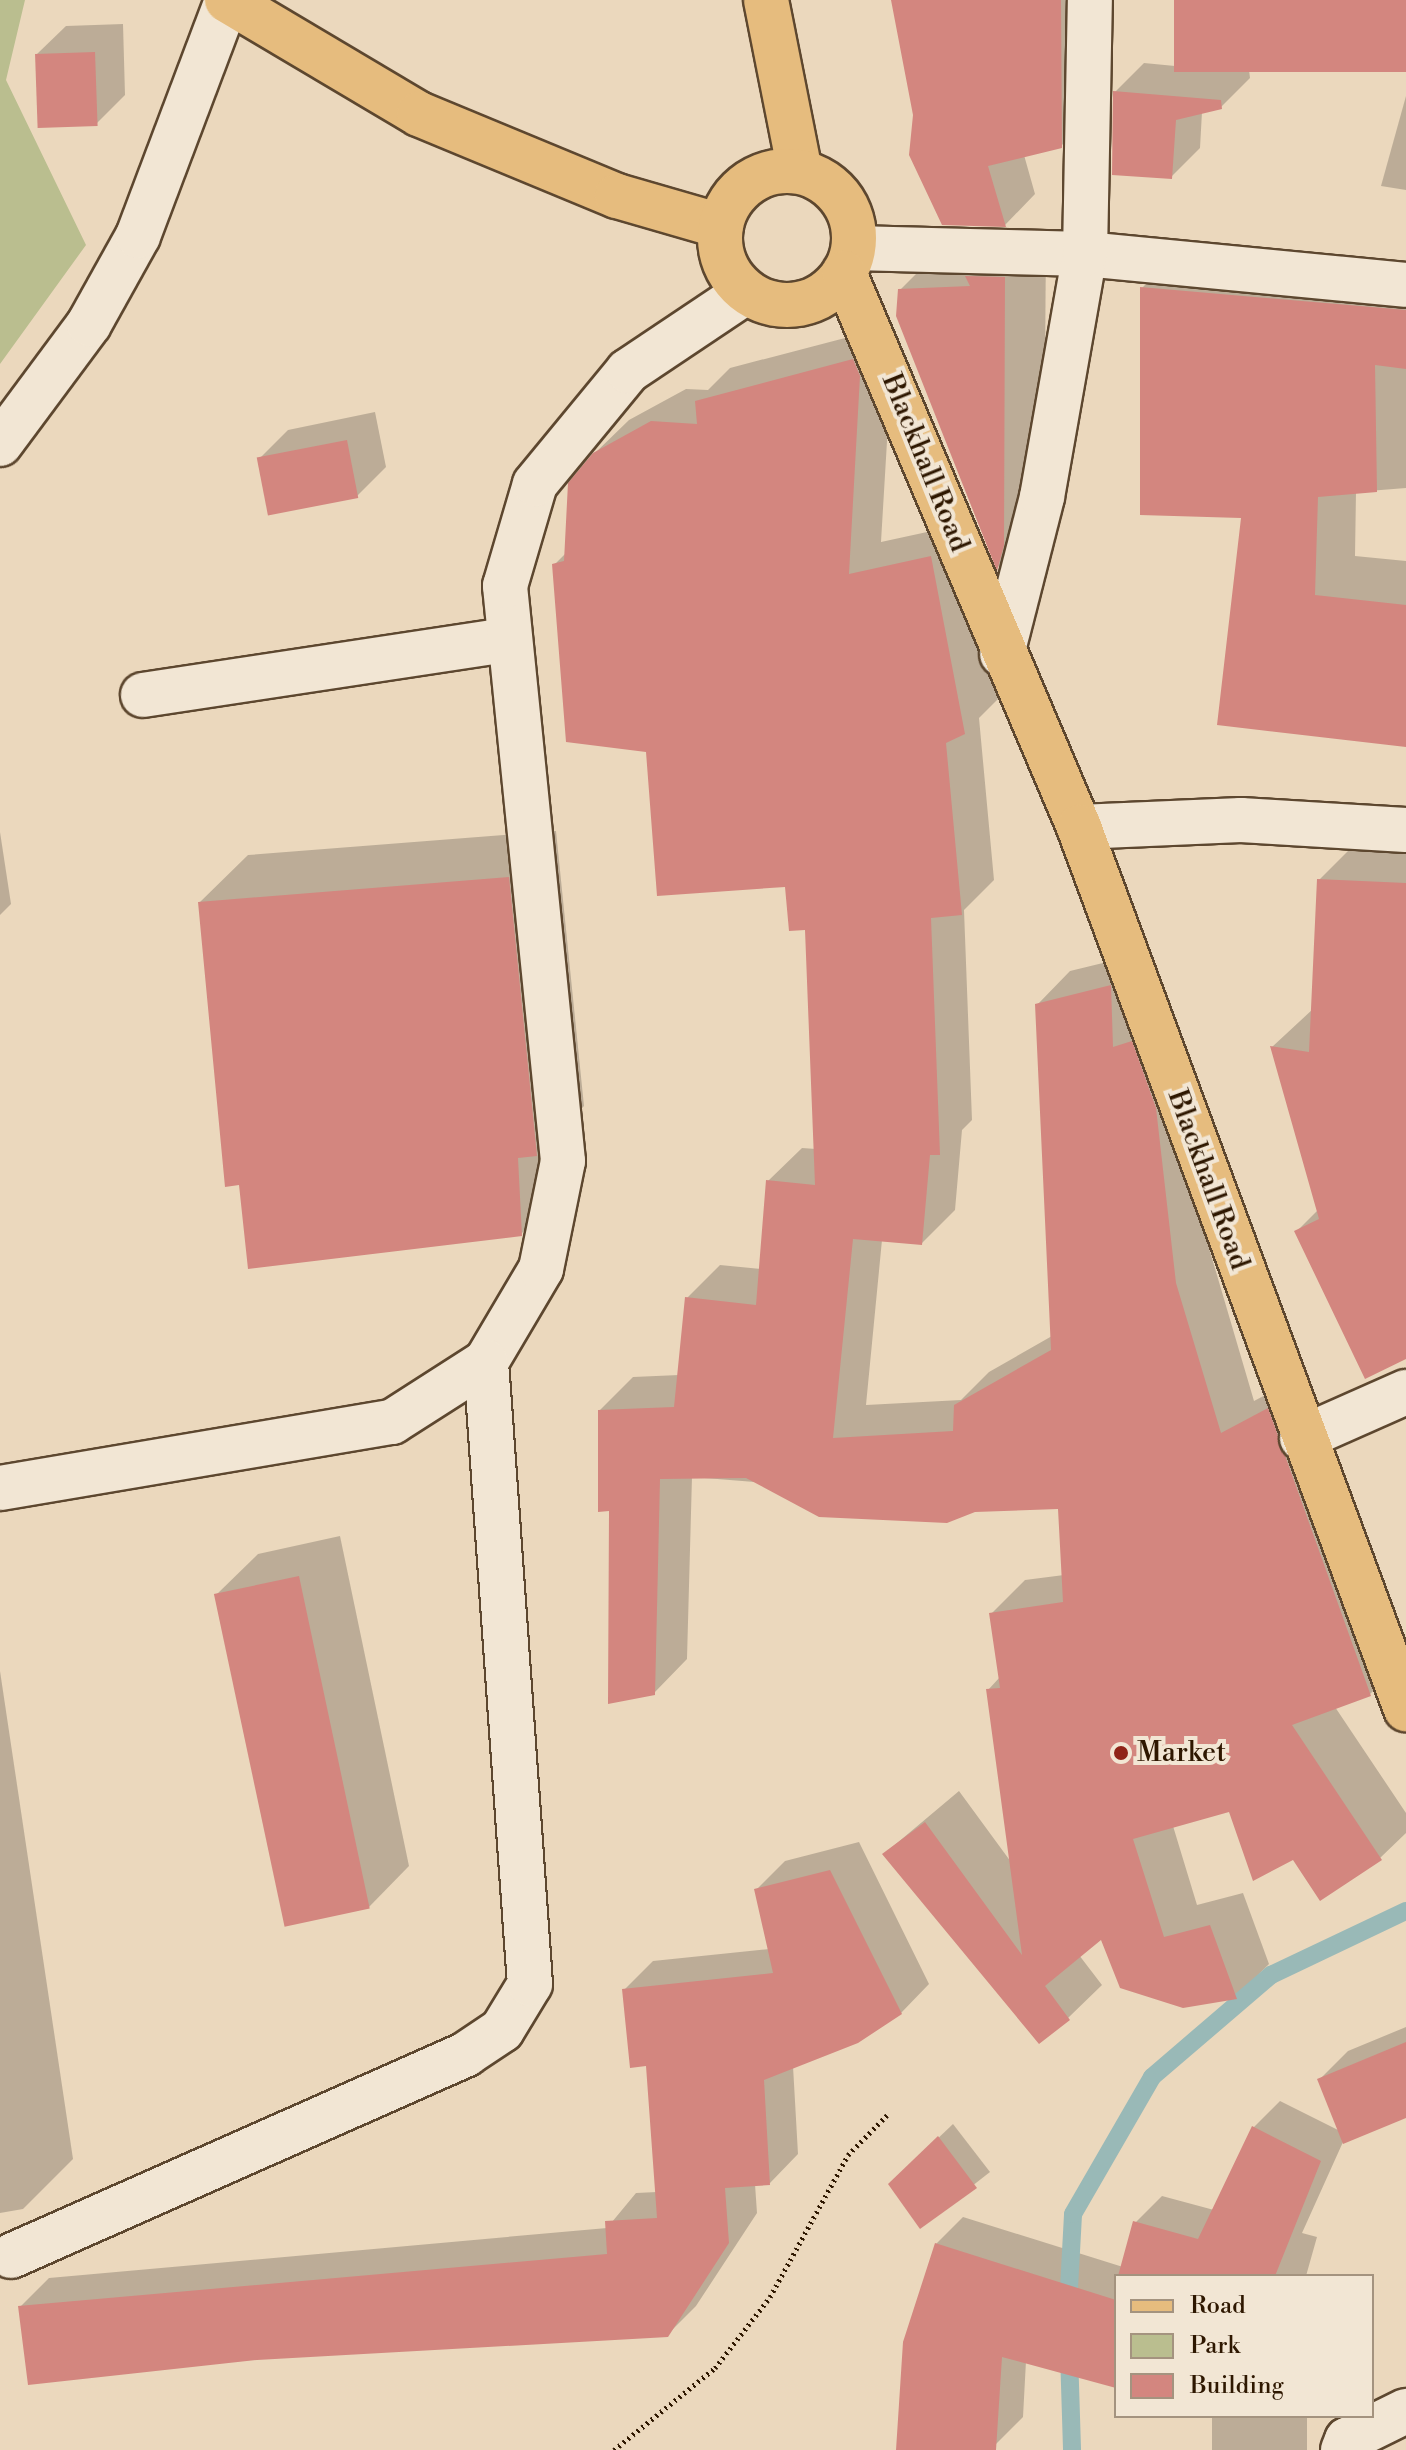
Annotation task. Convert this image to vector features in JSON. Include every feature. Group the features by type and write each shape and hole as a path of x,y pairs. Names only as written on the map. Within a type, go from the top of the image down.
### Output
{"main road":[{"path":"227,0 419,114 604,191 721,226"},
{"path":"766,0 800,171 842,199 849,261 826,293 799,304 746,292 721,251 721,226 748,182 800,171"},
{"name":"Blackhall Road","path":"849,261 1002,654 1079,827 1302,1438 1406,1709"}],"street":[{"path":"0,444 89,324 138,236 227,0"},
{"path":"1002,654 1042,497 1085,254 1090,0"},
{"path":"849,261 1085,254 1406,285"},
{"path":"0,1488 392,1422 486,1362 541,1269 563,1161 506,640 505,586 535,484 628,371 746,292"},
{"path":"143,695 506,640"},
{"path":"1079,827 1241,820 1406,830"},
{"path":"11,2256 466,2054 502,2030 530,1984 486,1362"},
{"path":"1302,1438 1406,1392"},
{"path":"1343,2450 1347,2440 1406,2411"}],"path":[{"path":"614,2450 715,2368 770,2297 848,2155 887,2115"}],"green space":[{"path":"0,0 25,0 6,80 86,245 0,364"}],"building":[{"path":"891,0 1061,0 1062,148 988,166 1006,227 942,225 909,155 913,115"},
{"path":"1174,0 1406,0 1406,72 1174,72"},
{"path":"95,52 98,126 38,128 35,54"},
{"path":"1113,91 1221,100 1222,109 1176,120 1172,179 1112,175"},
{"path":"965,276 1005,277 1004,545 997,571 896,316 898,289 970,286"},
{"path":"1140,287 1406,310 1406,369 1375,365 1377,492 1318,497 1315,595 1406,605 1406,747 1217,725 1241,518 1140,515"},
{"path":"853,359 860,376 849,574 931,556 965,734 946,743 962,915 931,918 940,1155 930,1155 922,1245 853,1239 833,1438 953,1431 954,1405 1051,1350 1035,1004 1111,985 1113,1047 1132,1041 1156,1108 1176,1283 1221,1433 1268,1408 1371,1696 1292,1725 1382,1860 1320,1901 1293,1860 1253,1881 1229,1812 1133,1839 1164,1937 1210,1925 1237,1999 1183,2008 1120,1988 1101,1940 1045,1986 1070,2020 1039,2044 882,1854 925,1822 1022,1955 986,1689 1000,1688 989,1613 1063,1602 1058,1509 975,1512 947,1523 819,1517 746,1478 660,1479 655,1695 608,1704 609,1511 598,1512 598,1410 674,1407 685,1297 756,1305 766,1180 815,1185 805,930 789,931 785,887 657,896 646,752 566,742 552,564 564,561 568,483 593,453 651,421 697,424 695,401"},
{"path":"347,440 358,498 268,515 257,458"},
{"path":"509,877 537,1156 518,1158 522,1236 248,1269 239,1185 225,1187 198,902"},
{"path":"1317,879 1406,883 1406,1359 1365,1379 1294,1231 1319,1219 1270,1046 1309,1052"},
{"path":"299,1576 370,1909 285,1927 214,1594"},
{"path":"830,1870 902,2014 858,2043 764,2080 770,2185 725,2188 729,2243 668,2337 257,2360 28,2385 18,2306 607,2254 605,2221 657,2218 646,2066 630,2068 622,1989 773,1973 754,1889"},
{"path":"1406,2042 1406,2118 1343,2144 1317,2079"},
{"path":"1252,2126 1321,2161 1276,2274 1119,2274 1133,2221 1198,2239"},
{"path":"938,2136 977,2188 920,2229 888,2184"},
{"path":"935,2243 1114,2299 1114,2387 1002,2357 996,2450 896,2450 903,2342"}],"waterway":[{"path":"1068,2307 1073,2214 1152,2077 1271,1975 1406,1911"},
{"path":"1069,2353 1072,2450"}],"place":[{"name":"Market","path":"1121,1753"}]}
